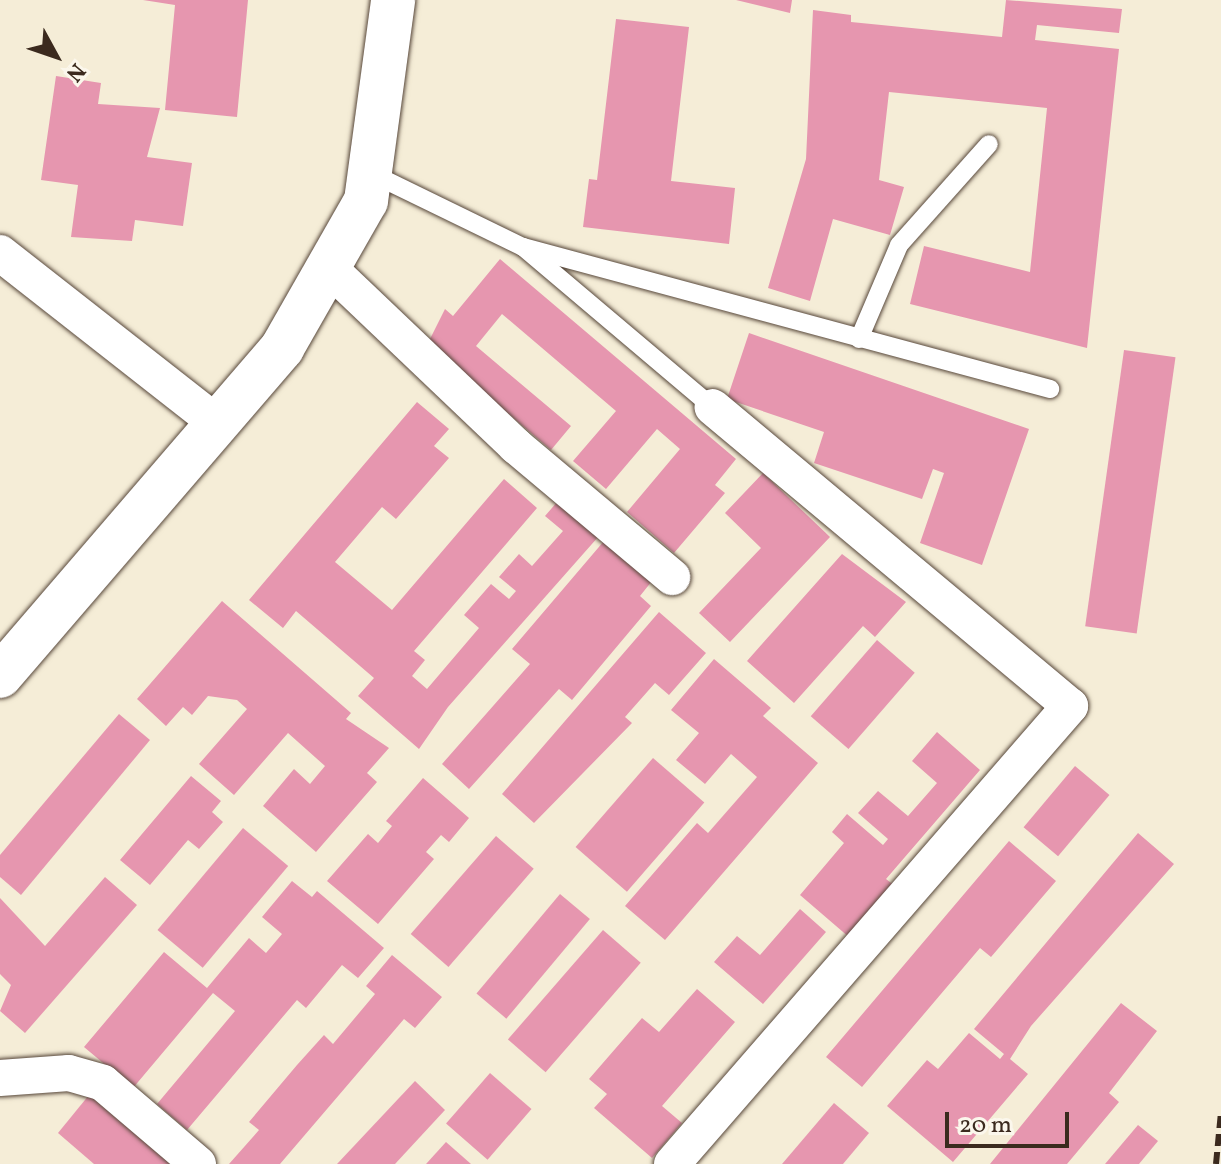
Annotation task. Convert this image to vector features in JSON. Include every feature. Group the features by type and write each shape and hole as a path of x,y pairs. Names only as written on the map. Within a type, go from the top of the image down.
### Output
{"street":[{"path":"0,676 282,348 329,268 366,201 393,0"},
{"path":"0,253 218,424"},
{"path":"329,268 516,446 672,577"},
{"path":"672,1164 1070,706 712,407"},
{"path":"0,1078 69,1073 103,1083 198,1164"}],"lane":[{"path":"859,339 899,245 989,144"},
{"path":"371,173 523,247 1050,389"},
{"path":"523,247 712,407"}],"building":[{"path":"143,0 248,0 237,117 165,110 175,5"},
{"path":"736,0 792,0 790,13"},
{"path":"1006,0 1122,9 1119,33 1037,25 1035,40 1119,49 1087,348 910,304 924,246 1030,272 1047,108 889,92 879,180 904,187 890,235 833,219 810,301 768,288 806,159 813,10 851,15 851,22 1002,37"},
{"path":"616,19 689,27 671,181 735,188 729,244 583,227 589,179 597,180"},
{"path":"56,76 101,83 98,104 160,108 147,157 192,163 183,226 135,220 132,241 71,237 78,185 41,180"},
{"path":"500,259 736,459 715,485 725,493 674,553 627,512 680,449 657,429 606,489 573,461 616,411 502,314 476,346 571,426 551,450 427,345 445,309 453,316"},
{"path":"749,333 1029,429 982,565 920,543 944,473 933,469 922,499 814,463 824,432 727,399"},
{"path":"1124,350 1175,357 1137,634 1085,626"},
{"path":"417,402 449,429 434,446 449,458 396,519 382,507 335,562 392,610 504,479 537,508 414,651 425,660 412,676 427,689 479,628 464,615 491,584 509,599 516,591 499,577 519,554 532,566 563,531 545,516 558,501 599,536 448,707 419,749 358,696 374,678 296,611 283,628 249,600"},
{"path":"763,473 830,537 730,642 699,613 761,548 725,513"},
{"path":"604,541 652,581 640,596 651,606 572,700 559,689 469,789 442,764 530,664 512,649"},
{"path":"842,554 906,602 875,637 863,626 794,703 747,661"},
{"path":"222,601 351,713 346,719 389,748 367,773 377,782 316,852 263,806 294,769 310,784 325,766 288,733 234,795 199,764 247,709 237,700 208,696 192,715 183,707 166,726 137,699"},
{"path":"659,612 706,653 669,695 655,683 625,717 632,723 534,823 502,794"},
{"path":"877,640 915,673 848,749 811,716"},
{"path":"714,659 771,708 763,716 818,763 665,940 625,906 697,823 708,833 757,777 731,754 705,784 676,760 699,733 671,710"},
{"path":"119,714 150,740 21,895 0,877 0,855"},
{"path":"937,732 980,770 886,879 895,886 850,938 800,895 844,843 832,832 847,814 883,845 888,839 858,813 878,791 908,816 937,783 912,761"},
{"path":"653,758 704,803 627,892 576,847"},
{"path":"1075,766 1109,795 1058,856 1024,827"},
{"path":"191,776 221,801 212,812 223,822 199,849 188,840 150,885 120,860"},
{"path":"423,778 469,818 449,842 441,835 426,852 434,859 378,924 327,881 368,834 378,843 392,826 386,821"},
{"path":"243,828 288,866 203,968 158,930"},
{"path":"1138,833 1174,864 1031,1026 1010,1059 1028,1074 953,1162 887,1106 927,1060 938,1069 969,1033 1000,1059 1004,1054 974,1029"},
{"path":"496,836 534,869 448,967 411,934"},
{"path":"1009,841 1056,881 991,957 980,948 862,1087 826,1057"},
{"path":"105,877 137,905 25,1033 0,1011 11,985 0,974 0,898 45,946"},
{"path":"292,881 312,897 317,891 384,948 358,978 342,965 306,1008 297,1000 187,1130 157,1104 235,1011 213,993 133,1088 84,1047 164,952 207,988 249,938 266,953 282,934 262,917"},
{"path":"560,894 590,919 506,1019 476,994"},
{"path":"800,909 826,932 763,1004 714,962 737,936 760,955"},
{"path":"603,930 641,963 546,1072 508,1039"},
{"path":"392,955 442,997 415,1028 404,1019 280,1164 229,1164 259,1130 249,1122 297,1065 324,1035 333,1044 375,994 366,986"},
{"path":"697,989 735,1022 662,1106 682,1123 652,1158 594,1108 607,1094 589,1079 642,1018 659,1032"},
{"path":"1121,1003 1157,1031 1109,1093 1119,1102 1067,1164 990,1164"},
{"path":"490,1073 532,1109 488,1160 446,1124"},
{"path":"415,1081 445,1110 395,1164 337,1164"},
{"path":"89,1095 170,1164 94,1164 58,1133"},
{"path":"834,1103 869,1133 843,1164 782,1164"},
{"path":"1138,1125 1158,1141 1139,1164 1105,1164"},
{"path":"446,1142 471,1164 426,1164"}],"railway":[{"path":"1216,1164 1221,1112"}]}
